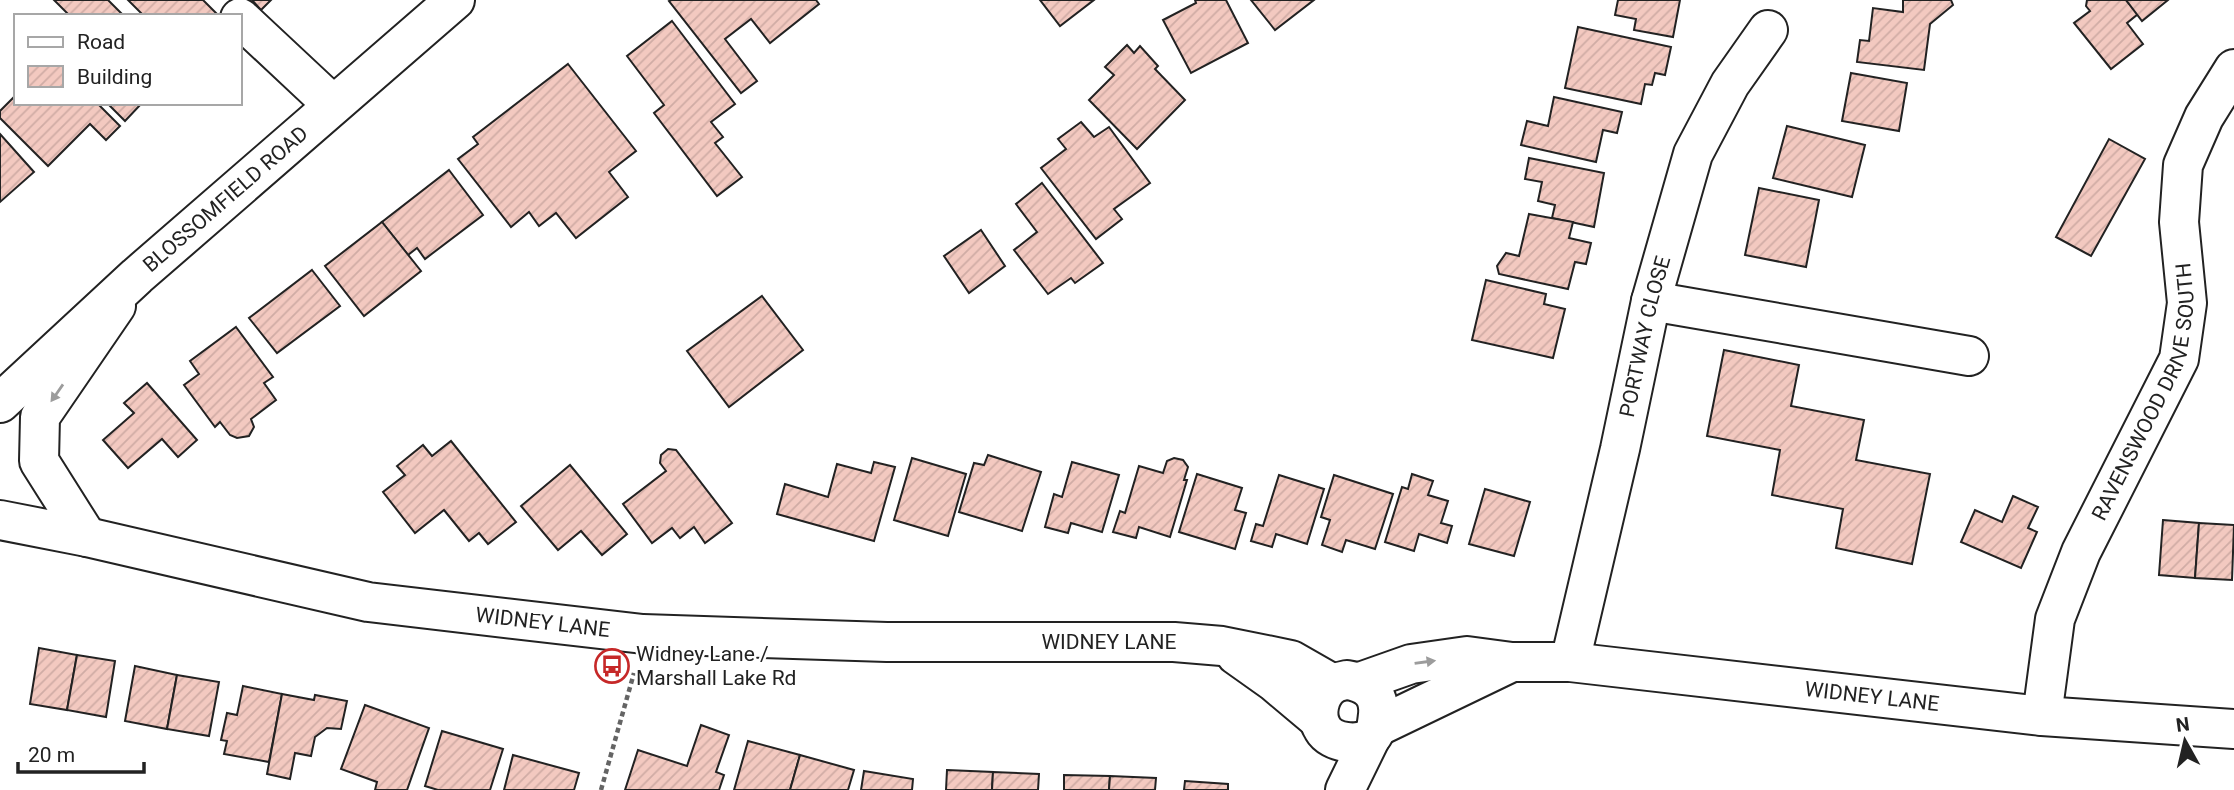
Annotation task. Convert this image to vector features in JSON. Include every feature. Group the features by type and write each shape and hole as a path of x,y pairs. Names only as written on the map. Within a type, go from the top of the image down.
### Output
{"street":[{"path":"220,0 236,14"},
{"name":"BLOSSOMFIELD ROAD","path":"0,403 137,276 455,0"},
{"path":"242,20 333,105"},
{"name":"PORTWAY CLOSE","path":"1570,662 1620,449 1651,301 1693,153 1730,84 1768,30"},
{"name":"RAVENSWOOD DRIVE SOUTH","path":"2042,716 2059,608 2081,552 2179,359 2187,303 2179,222 2183,165 2204,117 2234,69"},
{"path":"87,537 39,461 40,417 137,276"},
{"path":"1651,301 1969,356"},
{"name":"WIDNEY LANE","path":"0,520 87,537 368,602 643,634 887,642 1174,642 1222,646 1291,660 1346,683 1411,664 1467,656 1512,662 1570,662 2042,716 2234,729"},
{"name":"WIDNEY LANE","path":"1222,646 1274,682 1321,726"},
{"name":"WIDNEY LANE","path":"1374,732 1512,662"},
{"path":"1329,790 1321,726 1321,697 1346,683 1372,690 1379,703 1374,732 1345,790"},
{"path":"1321,726 1340,741 1356,742 1374,732"}],"path":[{"path":"601,790 643,634"}],"building":[{"path":"54,0 108,0 122,14 68,14"},
{"path":"128,0 203,0 217,14 142,14"},
{"path":"252,0 271,0 261,10"},
{"path":"816,0 819,4 770,43 751,19 725,39 757,81 741,93 669,1"},
{"path":"1040,0 1094,0 1060,26"},
{"path":"1195,0 1226,0 1248,43 1191,73 1163,20 1196,3"},
{"path":"1251,0 1314,0 1275,30"},
{"path":"1618,0 1680,0 1673,37 1634,30 1636,19 1615,15"},
{"path":"1903,0 1951,0 1953,5 1930,24 1924,70 1857,62 1860,40 1869,41 1873,8 1903,12"},
{"path":"2087,0 2126,0 2138,14 2127,23 2143,44 2111,69 2074,23 2090,11 2086,6"},
{"path":"2126,0 2168,0 2142,21"},
{"path":"672,21 735,104 711,122 723,137 715,143 742,177 717,196 654,113 664,105 627,56"},
{"path":"1578,27 1671,47 1665,75 1655,73 1652,85 1645,84 1641,104 1565,88"},
{"path":"1127,45 1134,53 1140,46 1158,66 1155,69 1185,100 1137,149 1089,100 1114,75 1105,67"},
{"path":"568,64 636,151 609,172 628,197 576,238 556,213 539,226 529,212 511,227 458,159 478,144 473,137"},
{"path":"1851,73 1907,83 1899,131 1842,121"},
{"path":"14,97 14,105 99,105 120,126 106,140 90,124 48,166 0,118 0,111"},
{"path":"1554,97 1622,112 1617,133 1603,130 1596,162 1521,145 1527,121 1548,126"},
{"path":"109,105 140,105 125,121"},
{"path":"1081,122 1094,137 1109,127 1150,183 1114,209 1122,219 1096,239 1041,168 1066,149 1058,139"},
{"path":"1787,126 1865,145 1852,197 1773,178"},
{"path":"0,134 34,172 0,202"},
{"path":"2109,139 2145,159 2091,256 2056,237"},
{"path":"1529,158 1604,173 1594,227 1552,218 1555,205 1538,201 1542,182 1525,179"},
{"path":"449,170 483,215 425,259 417,248 408,255 382,222"},
{"path":"1042,183 1103,263 1075,283 1071,278 1048,294 1014,250 1037,232 1016,204"},
{"path":"1759,188 1819,200 1806,267 1745,255"},
{"path":"1529,214 1573,222 1569,238 1591,243 1586,264 1575,262 1568,289 1499,274 1497,266 1506,253 1519,256"},
{"path":"382,222 421,271 364,316 325,266"},
{"path":"981,230 1005,266 969,293 944,256"},
{"path":"312,270 340,306 277,353 249,318"},
{"path":"1486,280 1546,294 1544,304 1565,309 1553,358 1472,340"},
{"path":"762,296 803,350 729,407 687,351"},
{"path":"236,327 273,377 264,383 276,400 251,419 254,427 249,436 237,438 230,435 220,422 215,427 184,385 199,374 190,361"},
{"path":"1724,350 1799,365 1791,406 1864,420 1856,460 1930,474 1912,564 1836,548 1843,509 1772,495 1780,450 1707,436"},
{"path":"147,383 197,440 178,457 162,439 128,468 103,440 134,413 124,403"},
{"path":"451,441 516,522 488,544 479,533 469,541 444,510 415,533 383,492 405,475 397,466 423,445 432,456"},
{"path":"668,449 676,450 732,523 705,543 694,527 680,538 672,528 652,543 623,504 666,471 660,463 661,455"},
{"path":"988,455 1041,472 1022,531 959,512 974,463 984,465"},
{"path":"912,458 966,474 948,536 894,520"},
{"path":"1174,458 1183,460 1188,467 1184,480 1187,480 1170,537 1139,527 1136,538 1113,532 1120,511 1125,513 1139,466 1163,473 1167,461"},
{"path":"874,462 895,467 874,541 777,514 785,484 828,497 837,464 871,473"},
{"path":"1072,462 1119,475 1102,532 1071,523 1068,533 1045,527 1054,494 1062,497"},
{"path":"570,465 627,534 602,555 581,531 558,550 521,506"},
{"path":"1197,474 1242,488 1235,510 1246,513 1235,549 1179,532"},
{"path":"1412,474 1433,481 1428,495 1448,501 1441,523 1452,526 1447,543 1419,534 1414,551 1385,542 1402,487 1408,489"},
{"path":"1279,475 1324,489 1307,544 1276,534 1272,547 1251,541 1256,524 1263,526"},
{"path":"1334,475 1393,494 1375,549 1346,540 1342,552 1322,545 1330,520 1321,517"},
{"path":"1485,489 1530,502 1514,556 1469,544"},
{"path":"2013,496 2038,507 2028,528 2037,532 2021,568 1961,542 1975,510 2002,522"},
{"path":"2163,520 2199,523 2195,578 2159,575"},
{"path":"2199,523 2234,525 2232,580 2195,578"},
{"path":"39,648 77,655 67,710 30,704"},
{"path":"77,655 115,661 106,717 67,710"},
{"path":"135,666 177,675 167,729 125,721"},
{"path":"177,675 219,682 209,736 167,729"},
{"path":"243,686 282,694 269,762 224,754 227,741 221,740 227,713 237,715"},
{"path":"282,694 314,700 315,695 347,701 341,729 327,728 315,737 311,756 295,753 290,779 267,774"},
{"path":"365,705 429,728 407,790 375,790 377,782 341,769"},
{"path":"701,725 729,735 716,772 724,775 719,790 625,790 638,750 687,766"},
{"path":"442,731 503,749 490,790 438,790 425,786"},
{"path":"748,741 800,755 790,790 734,790"},
{"path":"513,755 579,773 574,790 504,790"},
{"path":"800,755 854,770 848,790 790,790"},
{"path":"947,770 993,772 992,790 946,790"},
{"path":"864,771 913,779 912,790 861,790"},
{"path":"993,772 1039,774 1038,790 992,790"},
{"path":"1064,775 1110,776 1109,790 1064,790"},
{"path":"1110,776 1156,778 1155,790 1109,790"},
{"path":"1185,781 1228,784 1228,790 1184,790"}],"place":[{"name":"Widney Lane / Marshall Lake Rd","path":"612,666"}]}
